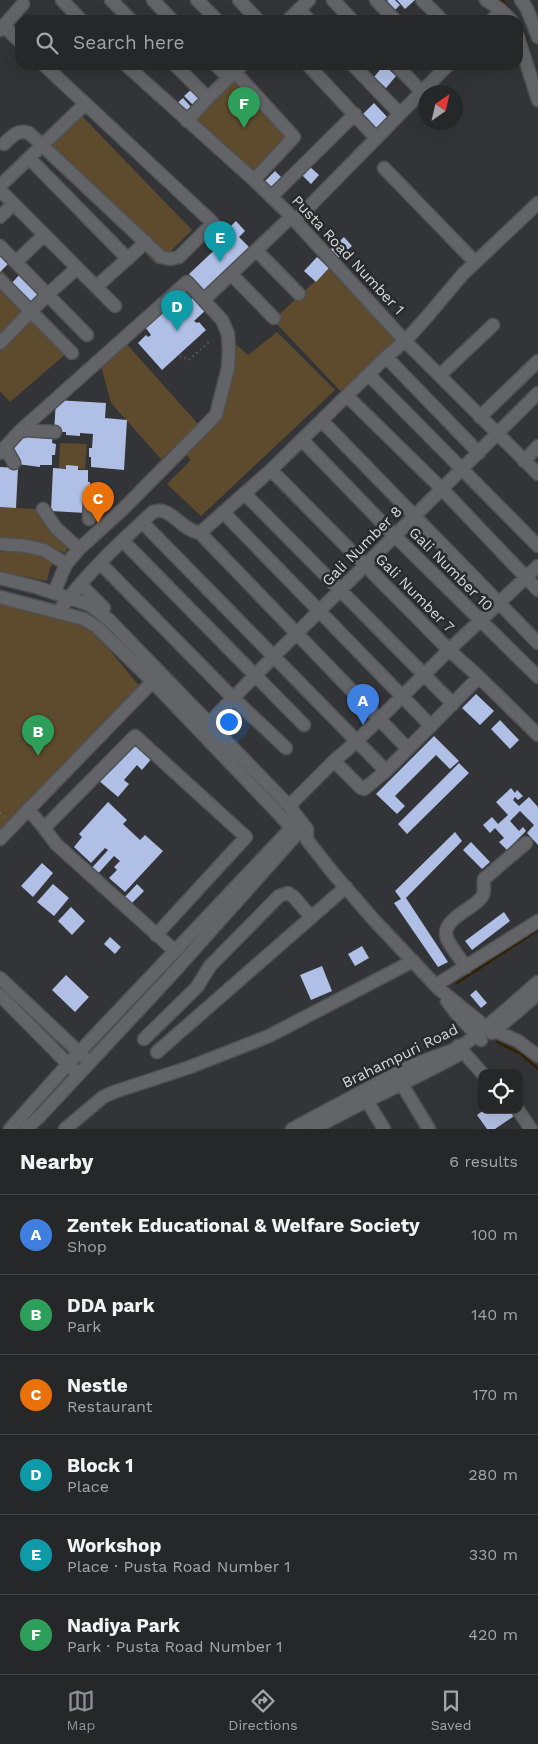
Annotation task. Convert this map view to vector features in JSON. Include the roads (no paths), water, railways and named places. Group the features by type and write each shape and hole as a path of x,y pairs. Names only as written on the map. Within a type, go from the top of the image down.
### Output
{"street":[{"path":"62,0 76,15"},
{"path":"111,0 126,15"},
{"path":"153,0 167,15"},
{"path":"197,0 212,15"},
{"path":"238,0 253,15"},
{"path":"294,15 309,0"},
{"path":"333,0 347,15"},
{"path":"376,0 390,15"},
{"path":"422,0 437,15"},
{"path":"486,0 506,15"},
{"path":"521,0 527,9 538,36"},
{"path":"15,38 2,28 23,4"},
{"path":"299,10 304,15"},
{"path":"496,15 501,10"},
{"path":"523,53 538,100"},
{"path":"1,144 14,134 22,131 29,134 161,257 170,259 178,257 213,222 84,105 49,70"},
{"name":"Pusta Road Number 1","path":"131,70 254,180 293,219 405,341 538,474"},
{"path":"180,70 208,98"},
{"path":"313,70 376,138"},
{"path":"358,70 400,114"},
{"path":"401,70 418,88"},
{"path":"428,85 440,70"},
{"path":"187,121 235,72 294,137 254,180"},
{"path":"209,295 256,250 293,219 418,96"},
{"path":"0,186 84,105"},
{"path":"271,197 355,114"},
{"path":"29,158 128,259"},
{"path":"384,168 475,262"},
{"path":"0,190 115,306"},
{"path":"200,533 245,494 386,357 405,341 463,274 538,203"},
{"path":"0,217 14,204"},
{"path":"16,262 44,235"},
{"path":"96,287 146,242"},
{"path":"0,246 87,335"},
{"path":"256,250 299,294"},
{"path":"0,343 47,295 77,268"},
{"path":"231,274 274,318"},
{"path":"0,280 72,353"},
{"path":"14,463 2,450 187,282 222,320 228,334 228,368 214,418 122,510 79,549 66,564 54,592"},
{"path":"440,375 493,325"},
{"path":"386,357 479,452"},
{"path":"480,417 538,361"},
{"path":"369,374 461,470 538,546"},
{"name":"Gali Number 8","path":"211,721 538,393"},
{"path":"347,396 442,489 538,590"},
{"path":"322,420 538,643"},
{"path":"20,432 26,430 54,432"},
{"name":"Gali Number 10","path":"302,440 395,536 538,677"},
{"path":"524,460 538,446"},
{"name":"Gali Number 7","path":"270,470 449,650 538,735"},
{"path":"245,494 452,704"},
{"path":"89,519 90,501 92,501"},
{"path":"42,509 56,528 79,549"},
{"path":"58,612 100,563 153,512 158,510 170,514 185,528 200,533 408,749"},
{"path":"223,512 431,726"},
{"path":"142,522 386,771"},
{"path":"123,541 304,725"},
{"path":"0,544 26,546 44,550 66,564"},
{"path":"100,563 233,698 286,748"},
{"path":"292,803 538,566"},
{"path":"0,578 54,592 90,605 110,620 157,677 300,830 346,888 438,987 456,1013 484,1033 508,1036 536,1051"},
{"path":"81,585 292,803 300,830"},
{"path":"0,597 84,620 96,627 211,721"},
{"path":"0,839 157,677"},
{"path":"334,761 362,789 386,771 479,678"},
{"path":"44,828 135,736 246,837 156,935"},
{"path":"28,809 56,844 175,951"},
{"path":"10,1129 79,1052 175,951 300,830"},
{"path":"26,1129 174,972 300,830"},
{"path":"466,967 448,940 446,930 448,923 480,900 485,889 484,879 526,843"},
{"path":"157,1052 346,888"},
{"path":"144,1039 197,987 210,966 279,896 288,893 294,897 311,917"},
{"path":"438,987 538,921"},
{"path":"65,1129 96,1103 114,1092 190,1068 268,1036 413,961"},
{"path":"0,978 90,1062"},
{"name":"Brahampuri Road","path":"484,1033 538,982"},
{"name":"Brahampuri Road","path":"292,1129 461,1049 538,994"},
{"path":"0,995 78,1075"},
{"path":"461,1049 478,1069"},
{"path":"399,1079 429,1129"},
{"path":"364,1096 384,1129"},
{"name":"Brahampuri Road","path":"313,1129 364,1096"},
{"path":"521,1114 531,1129"}],"waterway":[{"path":"502,0 514,15"},
{"path":"523,32 529,51"},
{"path":"457,983 538,930"},
{"path":"497,1042 521,1054 538,1069"}],"place":[{"name":"Nadiya Park","path":"244,128"},
{"name":"Workshop","path":"220,262"},
{"name":"Block 1","path":"177,331"},
{"name":"Nestle","path":"98,523"},
{"name":"Zentek Educational & Welfare Society","path":"363,725"},
{"name":"DDA park","path":"38,756"}]}
